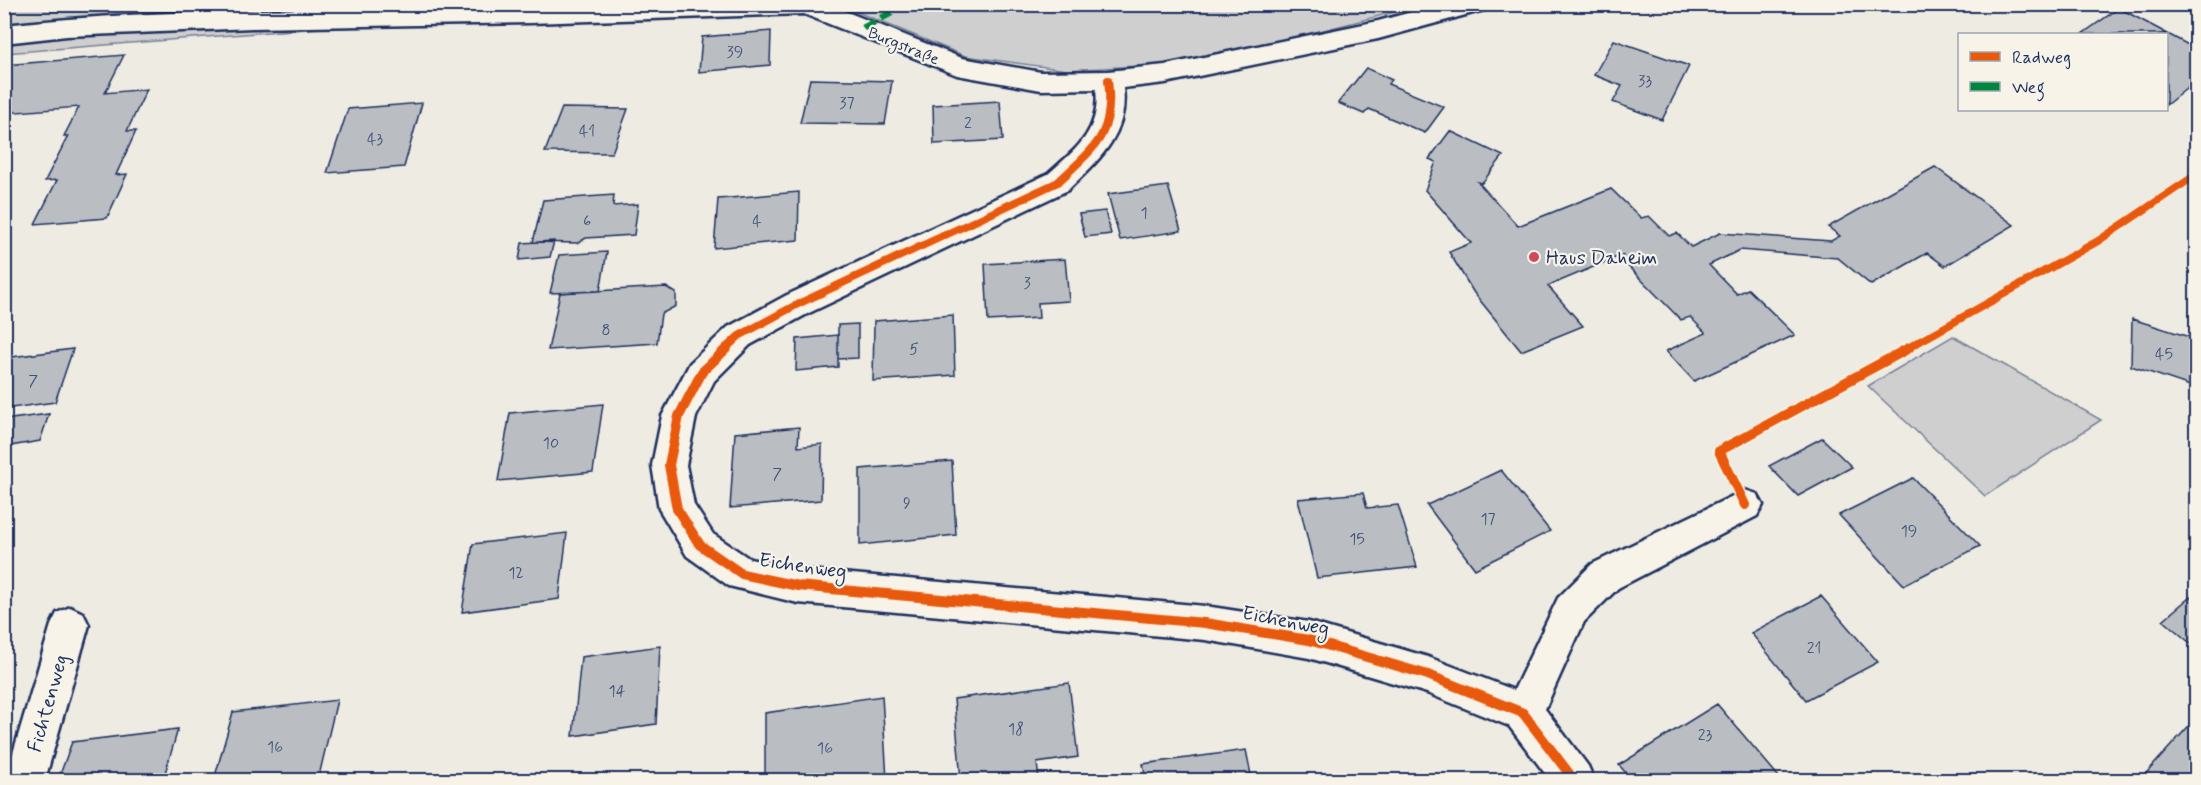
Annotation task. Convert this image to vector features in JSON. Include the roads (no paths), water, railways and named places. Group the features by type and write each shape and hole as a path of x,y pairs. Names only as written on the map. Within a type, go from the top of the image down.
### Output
{"street":[{"name":"Burgstraße","path":"4,34 67,27 252,19 530,15 807,6 957,66 1041,81 1108,80 1165,74 1378,30 1475,4"},
{"name":"Eichenweg","path":"1108,80 1110,113 1102,133 1086,156 1058,182 798,304 740,336 702,372 679,416 669,465 676,509 700,545 742,574 798,586 1205,623 1309,640 1428,675 1523,713"},
{"path":"1574,780 1523,713 1571,610 1605,576 1745,505"},
{"name":"Fichtenweg","path":"25,780 70,625"}],"place":[{"name":"Haus Daheim","path":"1534,257"}]}
